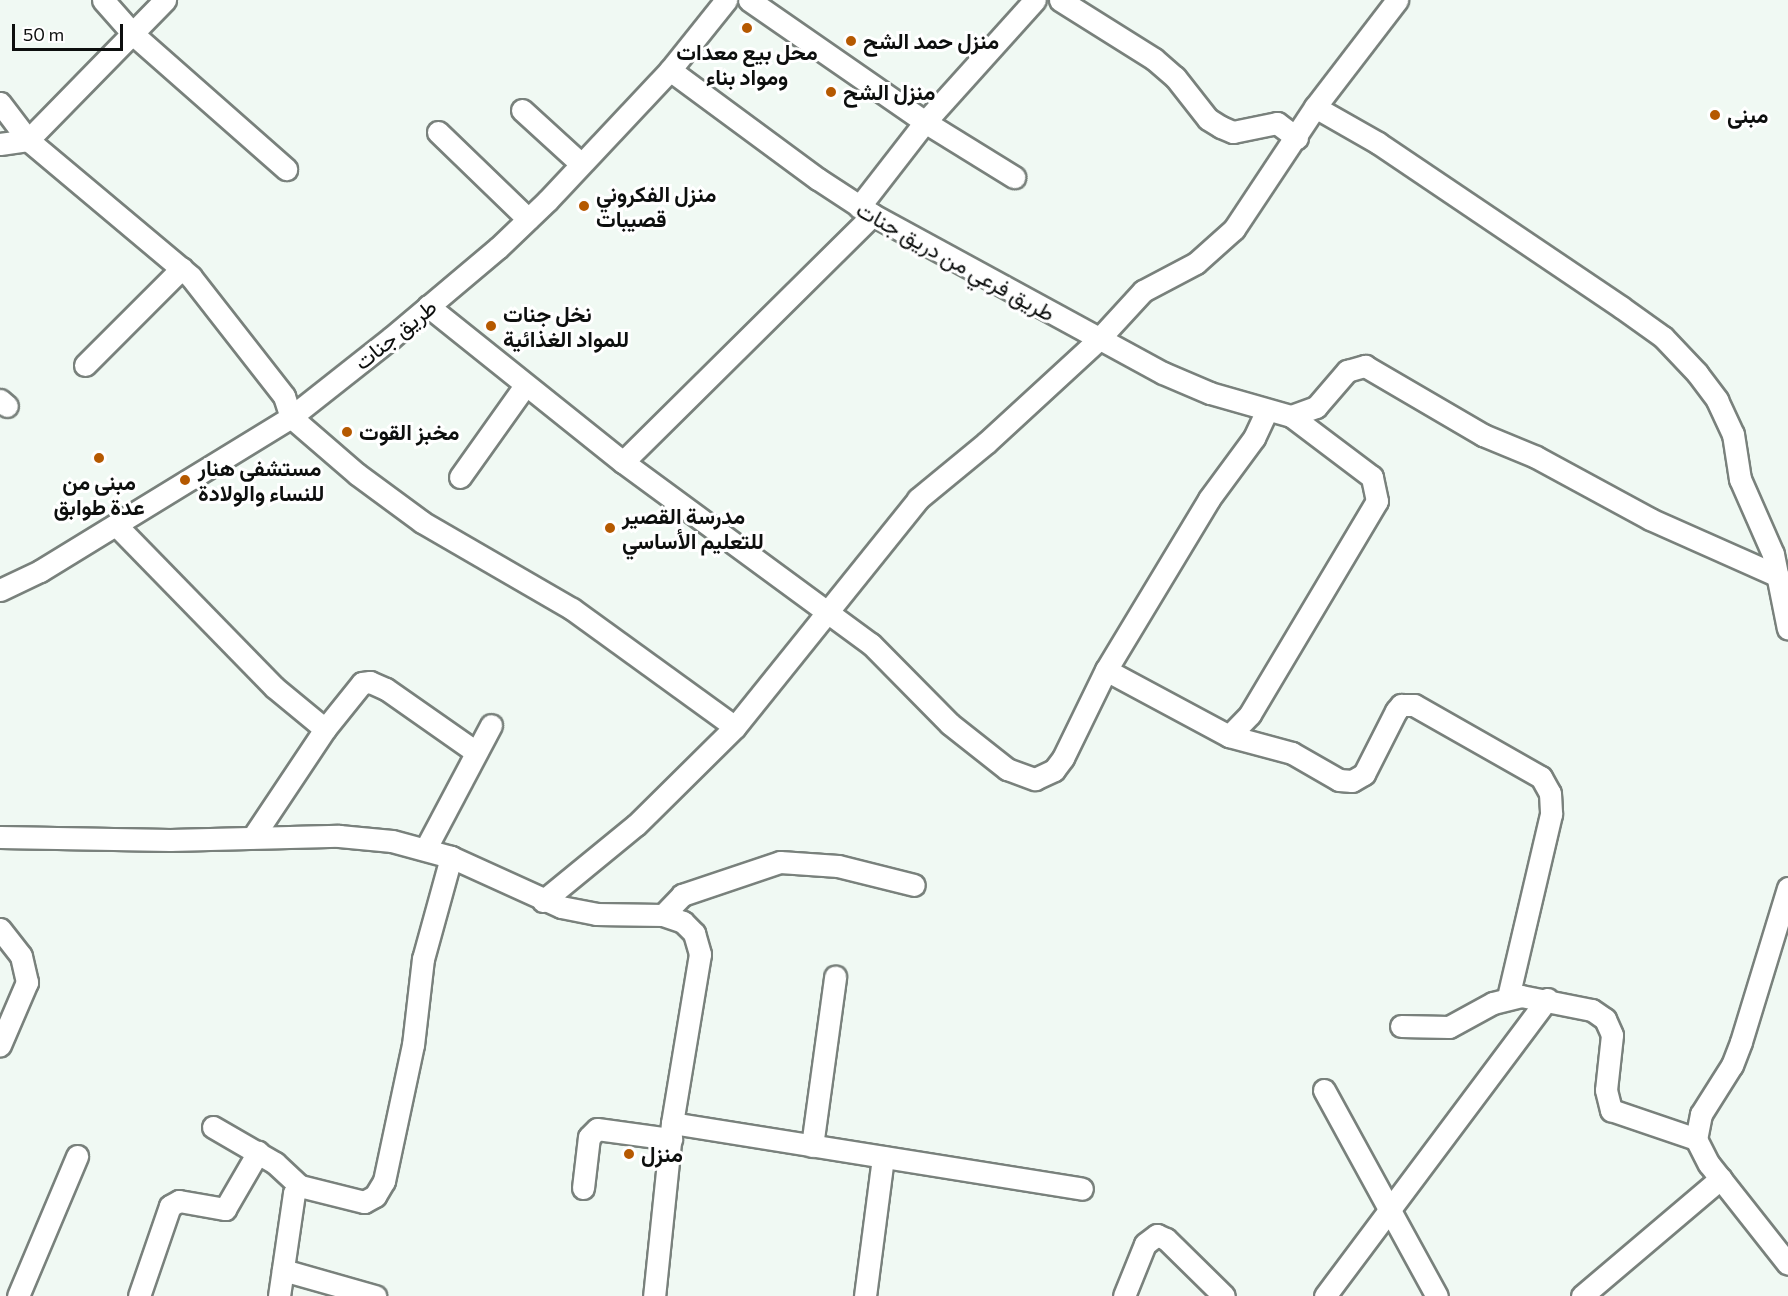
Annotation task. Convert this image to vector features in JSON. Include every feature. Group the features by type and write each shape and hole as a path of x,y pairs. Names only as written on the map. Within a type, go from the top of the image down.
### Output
{"street":[{"path":"103,0 134,35 286,170"},
{"path":"0,144 28,140 134,35 165,0"},
{"name":"طريق جنات","path":"0,590 116,525 291,417 428,306 528,219 670,70 726,0"},
{"path":"749,0 925,122 1014,177"},
{"path":"623,462 866,211 925,122 1035,0"},
{"path":"1060,0 1154,59 1175,77 1208,119 1221,127 1233,132 1277,123 1297,138"},
{"path":"543,901 636,825 735,727 918,500 986,443 1098,340 1143,291 1196,262 1234,229 1297,138 1315,107 1397,0"},
{"name":"طريق فرعي من دريق جنات","path":"670,70 866,211 1098,340 1210,393 1266,412 1291,416"},
{"path":"0,103 28,140 182,268 284,396 291,417 357,474 422,522 572,609 735,727"},
{"path":"1315,107 1378,143 1663,337 1718,399 1732,434 1740,479 1766,533 1778,576 1788,629"},
{"path":"522,110 580,163"},
{"path":"438,132 528,219"},
{"path":"86,364 182,268"},
{"path":"428,306 524,387 827,611 893,663 950,724 1007,769 1035,778 1054,770 1063,758 1106,670 1209,499 1254,438 1266,412"},
{"path":"1291,416 1316,407 1347,371 1365,366 1482,435 1536,457 1650,519 1778,576"},
{"path":"460,477 524,387"},
{"path":"1229,736 1264,692 1377,501 1372,477 1291,416"},
{"path":"116,525 274,687 325,729"},
{"path":"1106,670 1229,736 1292,753 1339,780 1352,781 1364,774 1401,705 1414,705 1541,777 1550,793 1551,814 1508,998"},
{"path":"253,837 325,729 362,683 370,682 386,689 476,752"},
{"path":"426,848 491,725"},
{"path":"0,837 170,840 339,836 426,848 452,857 543,901 596,914 663,915 689,927 700,954 671,1131 654,1296"},
{"path":"213,1127 258,1152 300,1186 364,1202 375,1197 384,1181 413,1045 423,960 452,857"},
{"path":"663,915 682,895 780,862 838,866 914,885"},
{"path":"1696,1139 1701,1114 1732,1065 1741,1042 1788,888"},
{"path":"0,929 21,956 27,982 0,1045"},
{"path":"812,1146 835,977"},
{"path":"1401,1026 1449,1027 1508,998 1547,999 1592,1010 1609,1026 1611,1044 1606,1090 1611,1110 1696,1139 1721,1178 1788,1264"},
{"path":"1325,1296 1547,999"},
{"path":"1324,1090 1437,1296"},
{"path":"583,1188 592,1131 597,1129 671,1131 812,1146 1082,1189"},
{"path":"139,1296 170,1206 179,1201 225,1209 258,1152"},
{"path":"18,1296 78,1156"},
{"path":"865,1296 883,1157"},
{"path":"1582,1296 1721,1178"},
{"path":"279,1296 294,1193 300,1186"},
{"path":"1124,1296 1145,1244 1157,1235 1166,1239 1224,1296"},
{"path":"283,1270 375,1296"}],"place":[{"name":"محل بيع معدات ومواد بناء","path":"747,28"},
{"name":"منزل حمد الشح","path":"851,41"},
{"name":"منزل الشح","path":"831,92"},
{"name":"مبنى","path":"1715,115"},
{"name":"منزل الفكروني قصيبات","path":"584,206"},
{"name":"نخل جنات للمواد الغذائية","path":"491,326"},
{"name":"مخبز القوت","path":"347,432"},
{"name":"مبنى من عدة طوابق","path":"99,458"},
{"name":"مستشفى هنار للنساء والولادة","path":"185,480"},
{"name":"مدرسة القصير للتعليم الأساسي","path":"610,528"},
{"name":"منزل","path":"629,1154"}]}
